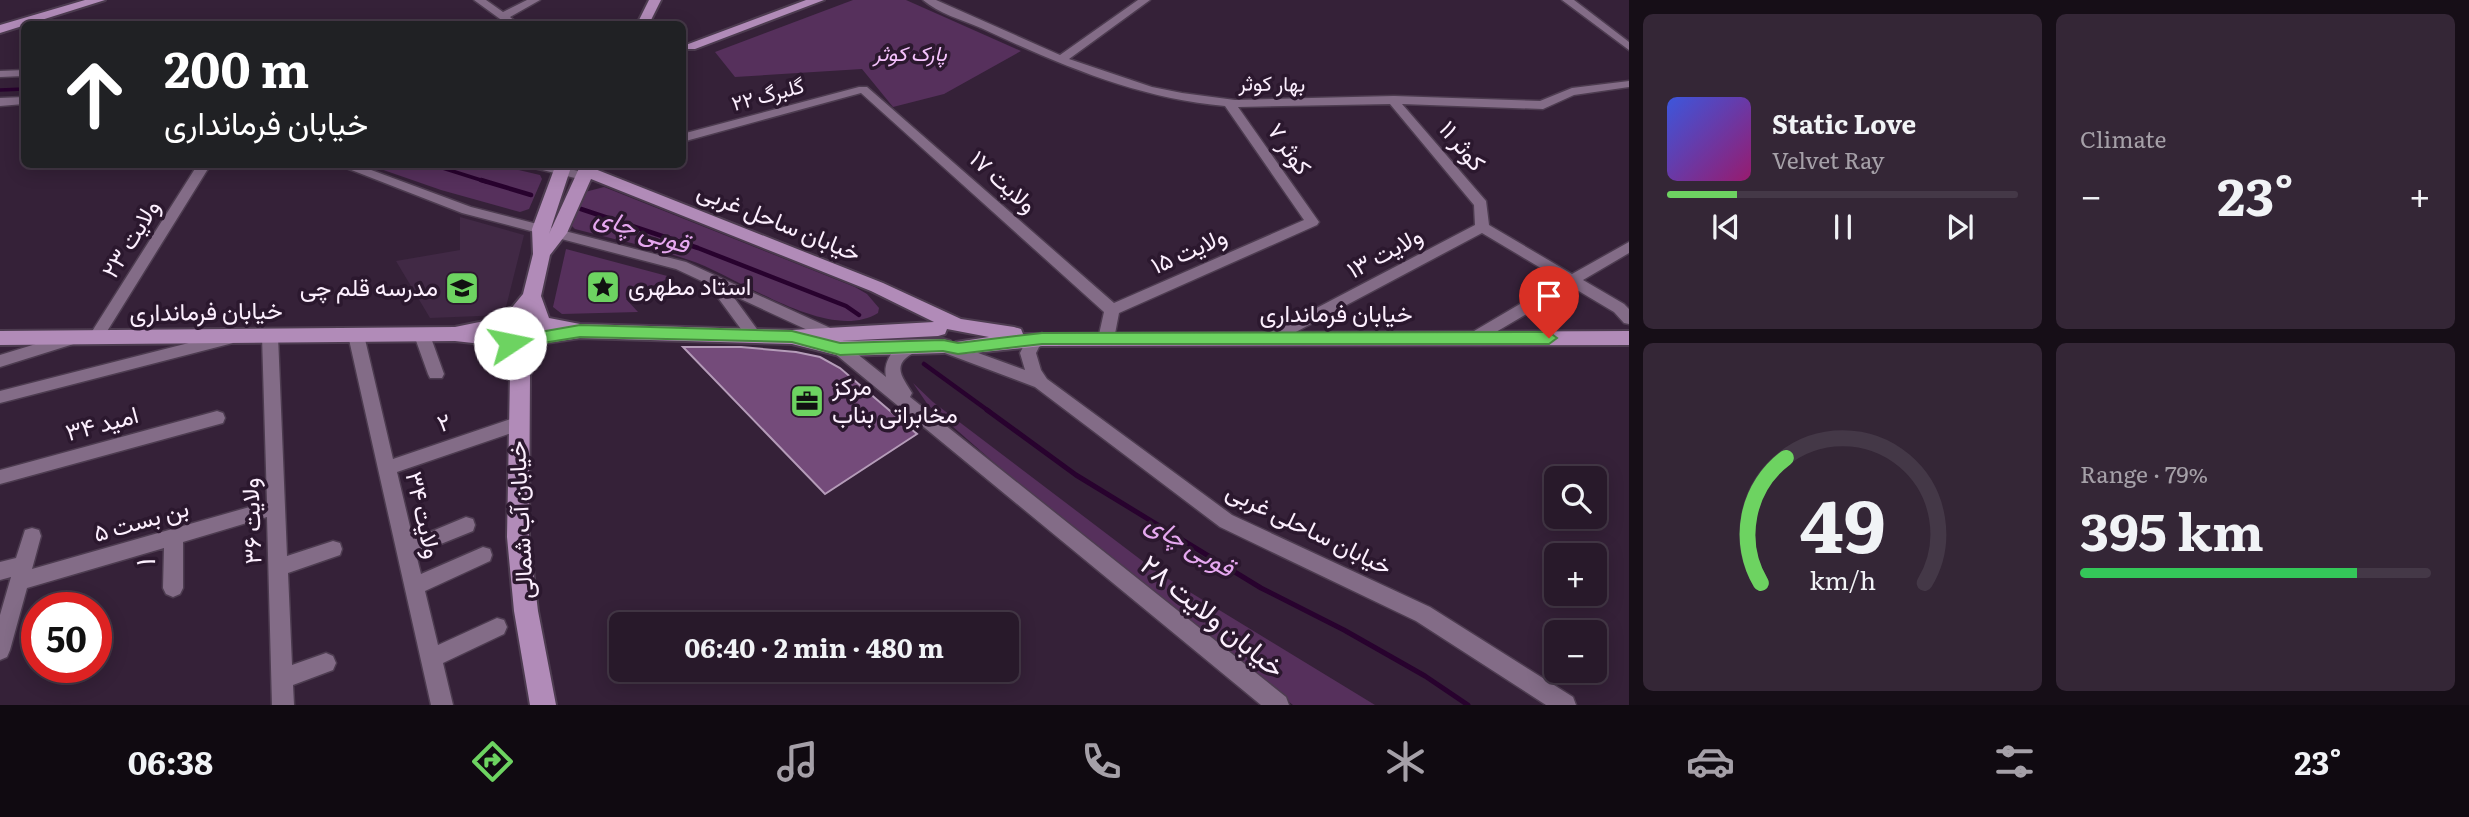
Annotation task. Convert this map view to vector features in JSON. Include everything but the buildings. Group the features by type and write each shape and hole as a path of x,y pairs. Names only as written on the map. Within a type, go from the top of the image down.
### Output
{"main road":[{"path":"27,21 99,0"},
{"path":"644,21 655,0"},
{"path":"686,48 818,0"},
{"path":"0,29 21,23"},
{"path":"509,332 532,296 542,254 540,229 562,169"},
{"path":"542,254 559,233 587,169"},
{"name":"خیابان ساحل غربی","path":"587,169 877,287 942,337"},
{"name":"خیابان ساحل غربی","path":"877,287 942,337"},
{"path":"532,296 541,330"},
{"path":"509,332 528,317 541,330"},
{"path":"509,332 520,345 541,330"},
{"name":"خیابان فرمانداری","path":"541,330 792,337 836,342 942,337 1629,338"},
{"name":"خیابان آب شمالی","path":"520,375 541,330"},
{"name":"خیابان فرمانداری","path":"0,338 509,332"},
{"name":"خیابان آب شمالی","path":"509,332 520,375 517,424 518,537 526,611 543,705"}],"street":[{"path":"479,0 508,21"},
{"path":"502,17 534,0"},
{"name":"بهار کوثر","path":"929,0 1061,59 1112,78 1164,93 1228,103 1289,105 1393,100 1544,105 1552,97 1564,94 1629,85"},
{"path":"1061,59 1145,0"},
{"path":"1567,0 1629,47"},
{"path":"0,74 21,73"},
{"name":"گلبرگ ۲۲","path":"686,137 863,89"},
{"name":"ولایت ۱۷","path":"863,89 1112,310"},
{"name":"کوثر ۱۱","path":"1393,100 1481,204 1482,227"},
{"path":"0,102 21,101"},
{"name":"کوثر ۷","path":"1228,103 1312,222"},
{"name":"ولایت ۲۳","path":"87,337 202,168"},
{"name":"خیابان ولایت ۲۸","path":"353,168 467,210 681,265 836,342 1278,705"},
{"path":"562,169 587,169"},
{"name":"ولایت ۱۵","path":"1112,310 1312,222"},
{"path":"1482,227 1619,308 1629,319"},
{"name":"ولایت ۱۳","path":"1272,338 1482,227"},
{"path":"1474,338 1629,247"},
{"path":"712,279 754,336"},
{"path":"1106,339 1112,310"},
{"name":"ولایت ۳۴","path":"356,335 442,705"},
{"path":"422,335 436,374"},
{"path":"0,397 238,336"},
{"name":"ولایت ۳۶","path":"270,336 283,705"},
{"path":"0,361 87,337"},
{"name":"خیابان ولایت ۲۸","path":"919,411 896,384 892,364 898,355 942,337"},
{"name":"خیابان ساحلی غربی","path":"942,337 1041,383 1226,521 1423,614 1565,705"},
{"path":"1041,383 1033,372 1028,353 1033,343 1042,339"},
{"name":"امید ۳۴","path":"0,477 217,418"},
{"name":"۲","path":"387,468 517,424"},
{"name":"بن بست ۵","path":"0,571 22,573 174,537 276,507"},
{"path":"406,550 466,525"},
{"path":"0,650 32,536"},
{"name":"۱","path":"173,588 174,537"},
{"path":"278,568 333,549"},
{"path":"414,587 483,555"},
{"path":"430,659 497,627"},
{"path":"282,679 326,663"}],"shaded area":[{"name":"مدرسه قلم چی","path":"460,217 524,235 504,315 430,318 396,261 460,250"}],"green space":[{"name":"پارک کوثر","path":"853,0 906,0 1021,51 944,94 893,107 862,69 735,77 715,52"},
{"path":"378,168 511,168 540,175 542,179 529,209 520,212 441,190"},
{"path":"604,187 855,287 867,294 879,308 878,313 858,320 834,320 809,314 689,260 575,229 570,224 585,192"},
{"path":"566,249 671,277 626,299 638,312 562,314 553,307"},
{"path":"913,383 933,402 1157,572 1375,705 1293,705 1037,500 928,405"}],"waterway":[{"name":"قوبی چای","path":"0,90 21,89"},
{"name":"قوبی چای","path":"443,168 487,182"},
{"name":"قوبی چای","path":"481,180 531,195"},
{"name":"قوبی چای","path":"581,209 698,248 846,306 859,315"},
{"name":"قوبی چای","path":"924,364 990,412"},
{"name":"قوبی چای","path":"987,410 1076,475 1261,588 1344,630 1425,676 1468,705"}],"place":[{"name":"استاد مطهری","path":"603,287"},
{"name":"مدرسه قلم چی","path":"462,288"},
{"name":"مرکز مخابراتی بناب","path":"807,401"}],"route":[{"path":"510,343 525,345 540,337 580,331 792,337 840,349 943,345 958,348 1042,339 1549,338"}]}
